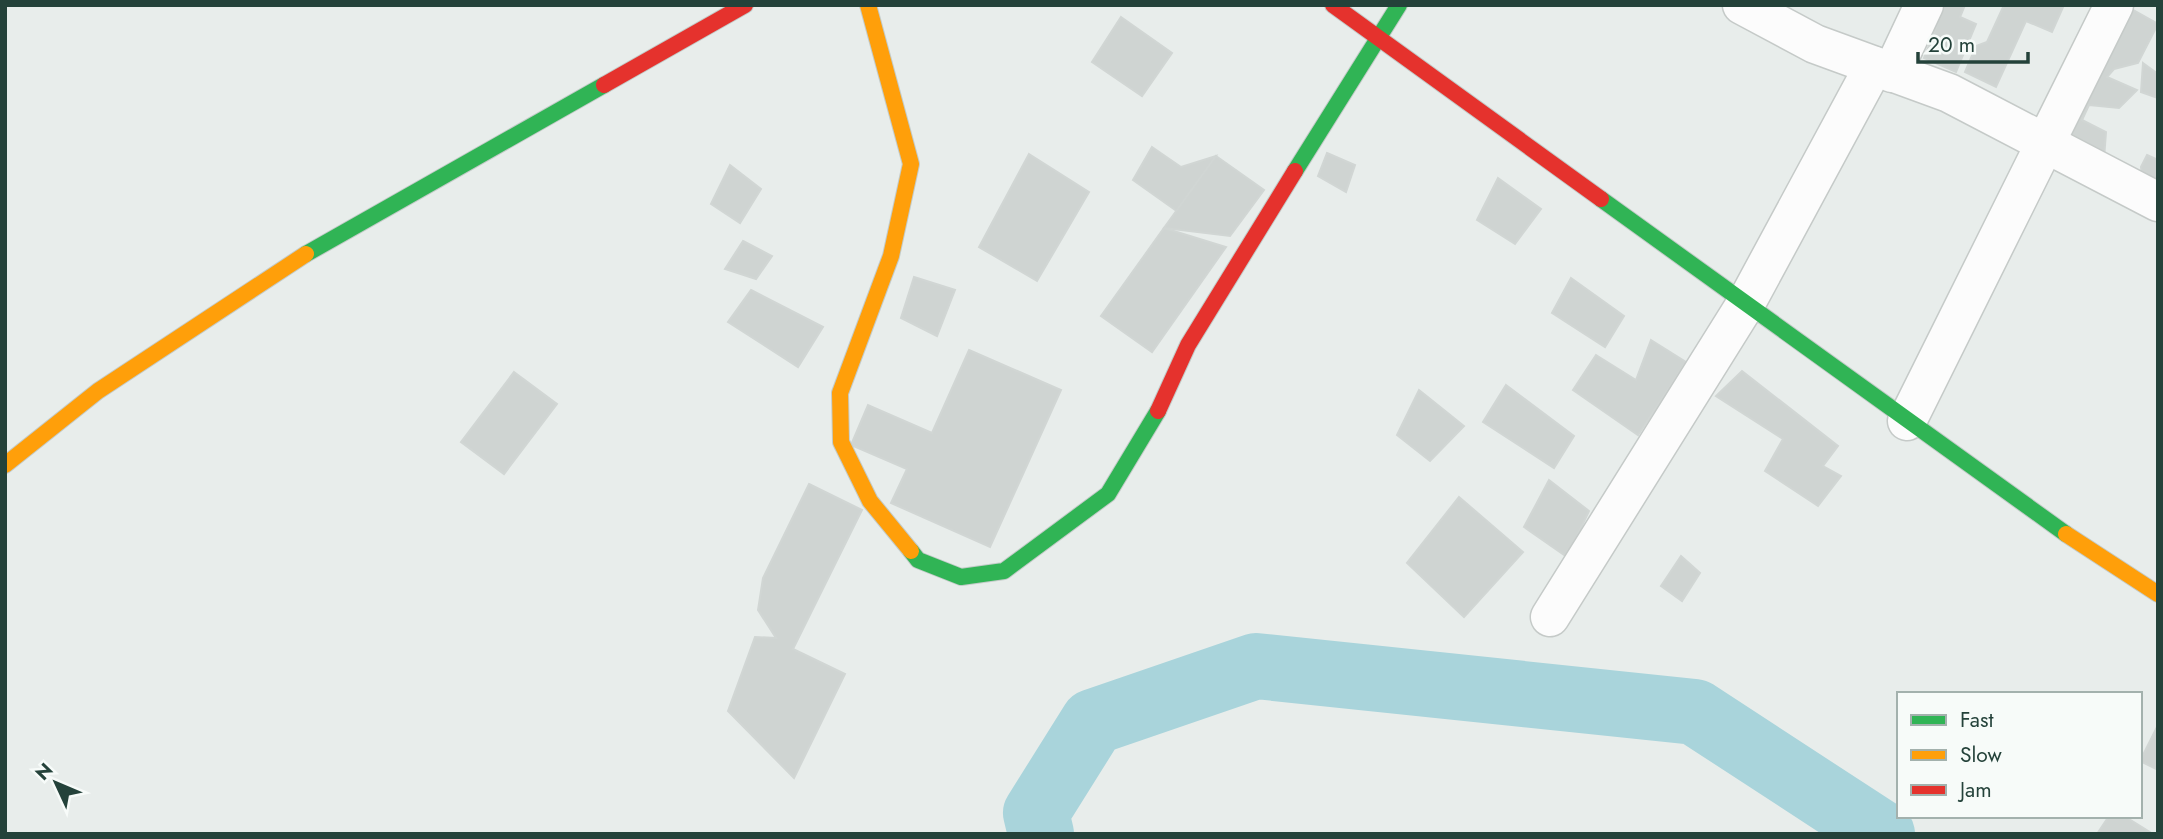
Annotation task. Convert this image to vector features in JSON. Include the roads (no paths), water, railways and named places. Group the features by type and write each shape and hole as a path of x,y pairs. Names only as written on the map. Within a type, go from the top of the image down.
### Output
{"street":[{"path":"5,465 99,391 304,255 745,5"},
{"path":"869,5 911,164 891,256 840,393 841,442 870,501 918,560 961,577 1004,571 1108,494 1164,401 1188,345 1216,296 1399,5"},
{"path":"1333,5 1907,421 2063,532 2158,594"},
{"path":"1742,5 1815,44 1949,93 2158,202"},
{"path":"1550,617 1745,305 1883,69 1924,5"},
{"path":"1907,421 2114,5"}],"waterway":[{"path":"1041,834 1036,813 1093,722 1256,666 1695,712 1882,834"}]}
